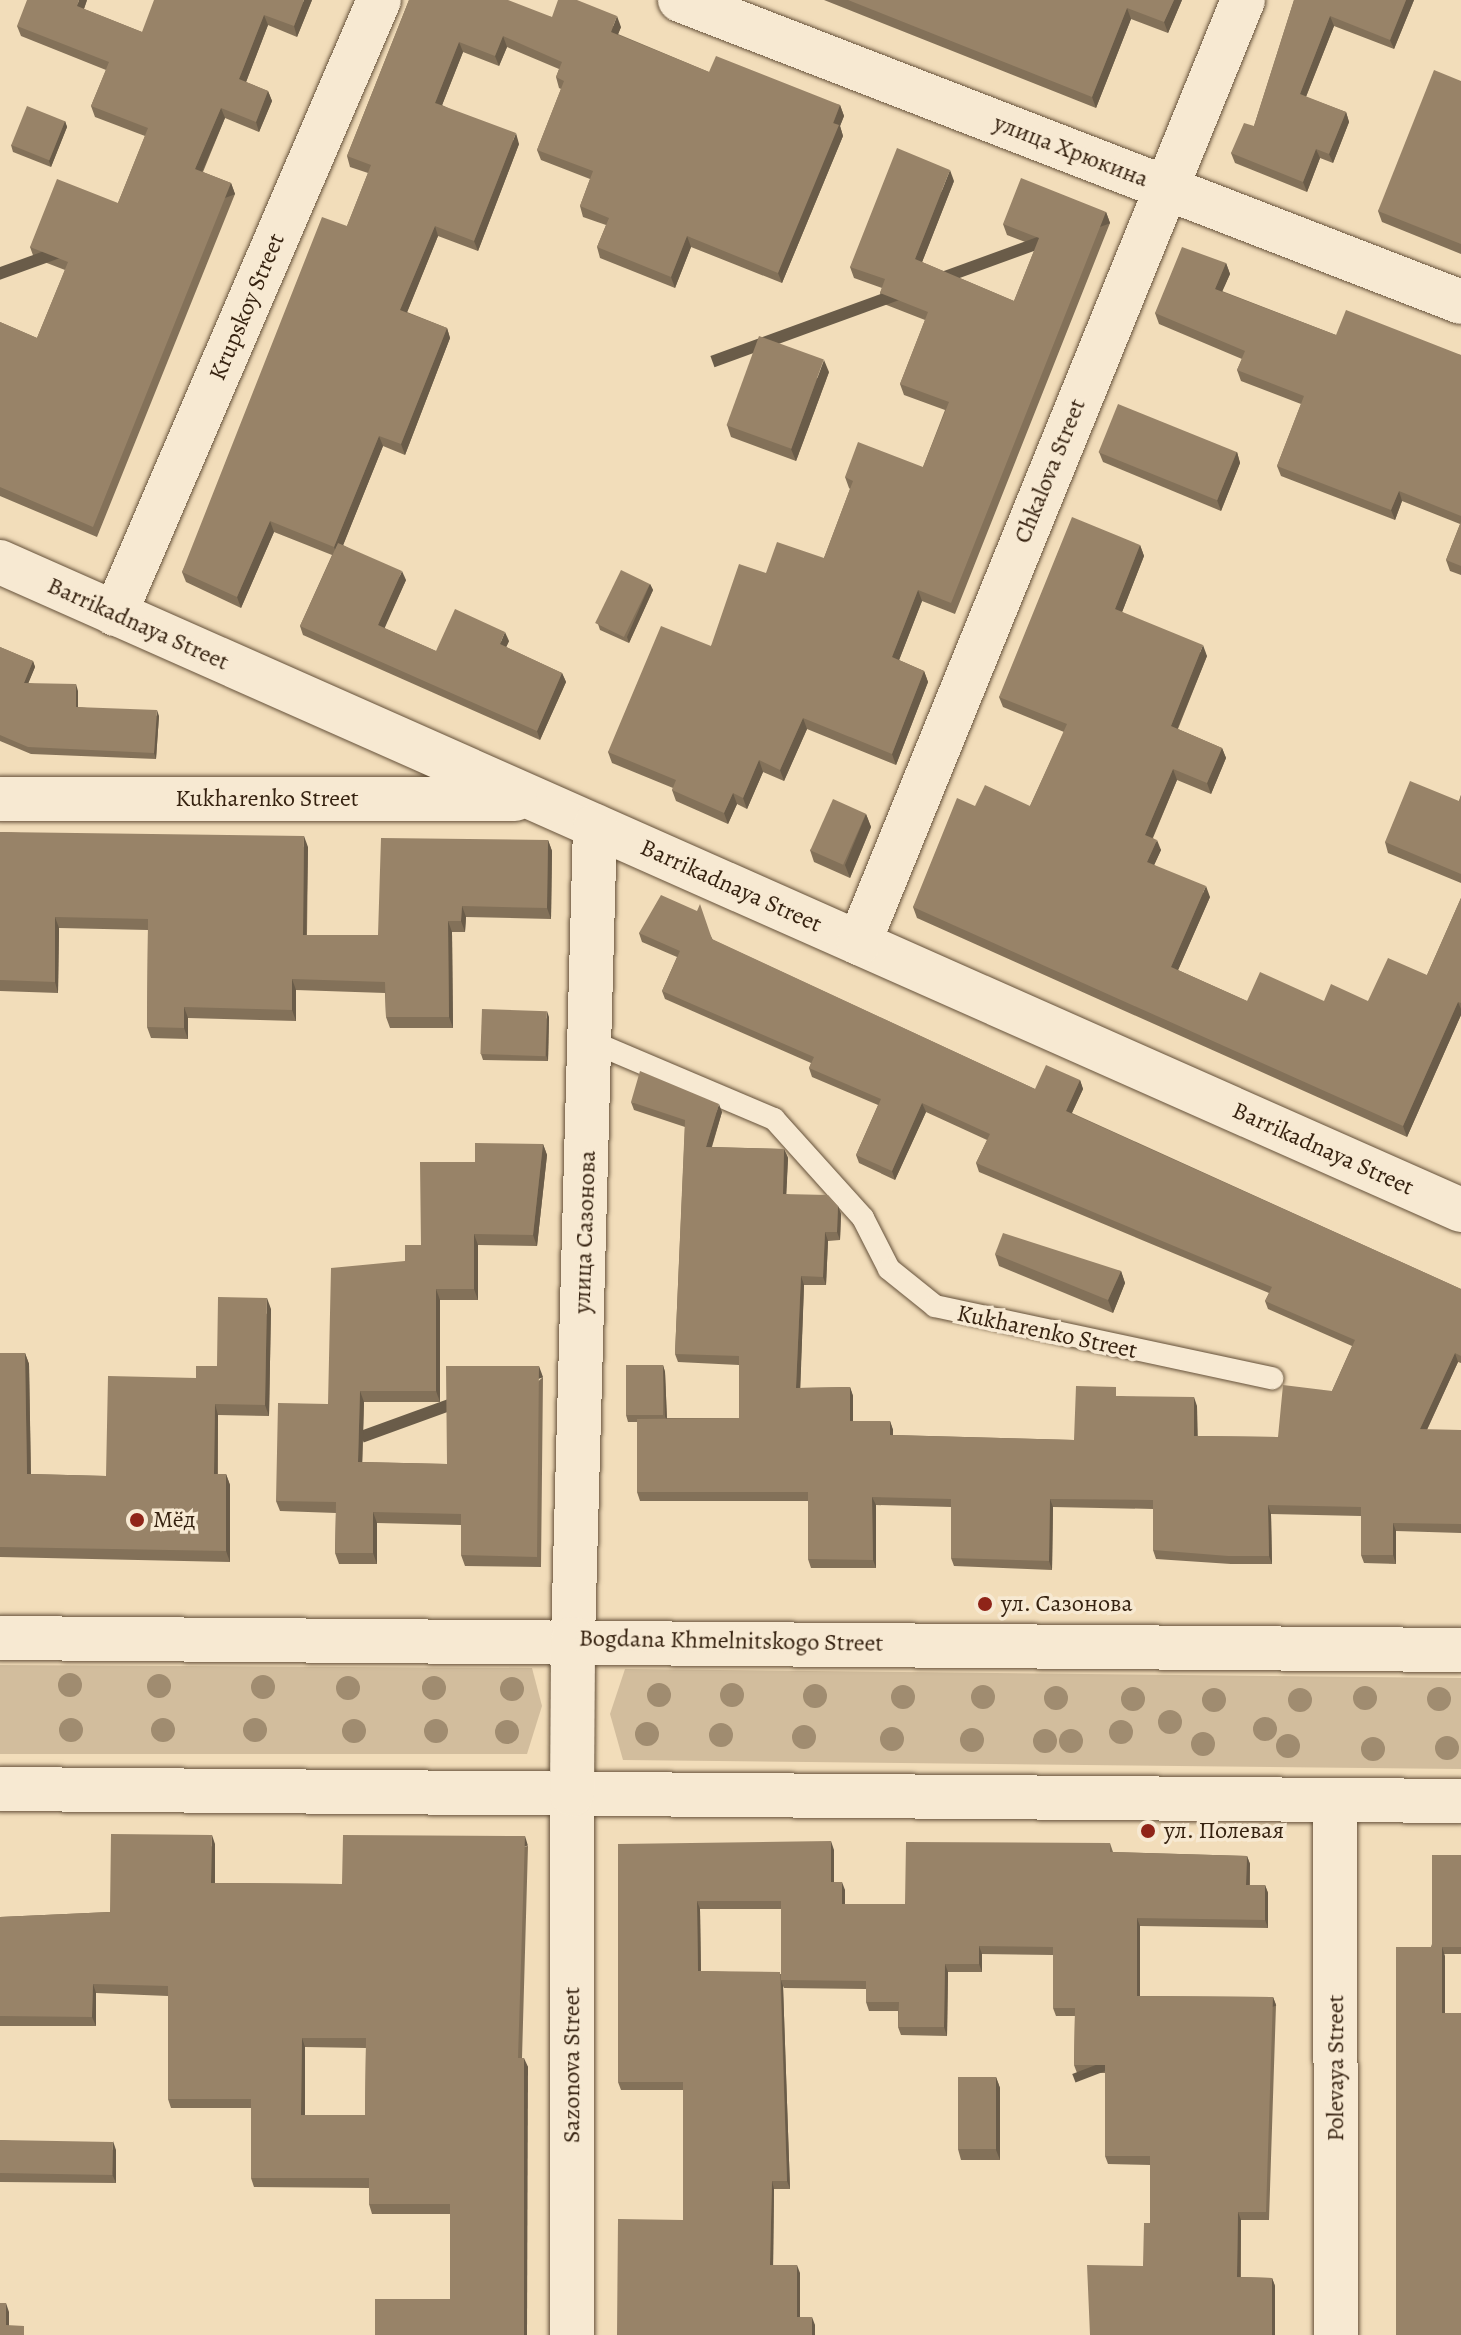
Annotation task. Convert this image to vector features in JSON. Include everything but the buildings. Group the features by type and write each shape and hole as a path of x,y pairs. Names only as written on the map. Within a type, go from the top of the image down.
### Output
{"street":[{"name":"Krupskoy Street","path":"115,614 379,0"},
{"name":"улица Хрюкина","path":"680,0 1461,302"},
{"name":"Chkalova Street","path":"859,943 1243,0"},
{"name":"Barrikadnaya Street","path":"0,562 1461,1210"},
{"name":"Kukharenko Street","path":"0,799 533,799"},
{"name":"улица Сазонова","path":"572,1794 573,1639 595,826"},
{"name":"Bogdana Khmelnitskogo Street","path":"0,1638 573,1639 1461,1650"},
{"path":"0,1789 1461,1801"},
{"name":"Sazonova Street","path":"572,1794 572,2335"},
{"name":"Polevaya Street","path":"1335,1800 1336,2335"}],"lane":[{"name":"Kukharenko Street","path":"590,1041 774,1119 863,1218 889,1269 935,1306 1272,1378"}],"shaded area":[{"path":"0,1665 532,1668 542,1706 527,1754 0,1754"},
{"path":"625,1669 1461,1678 1461,1769 623,1760 610,1714"}],"place":[{"name":"Мёд","path":"137,1520"},
{"name":"ул. Сазонова","path":"985,1604"},
{"name":"ул. Полевая","path":"1148,1831"}]}
